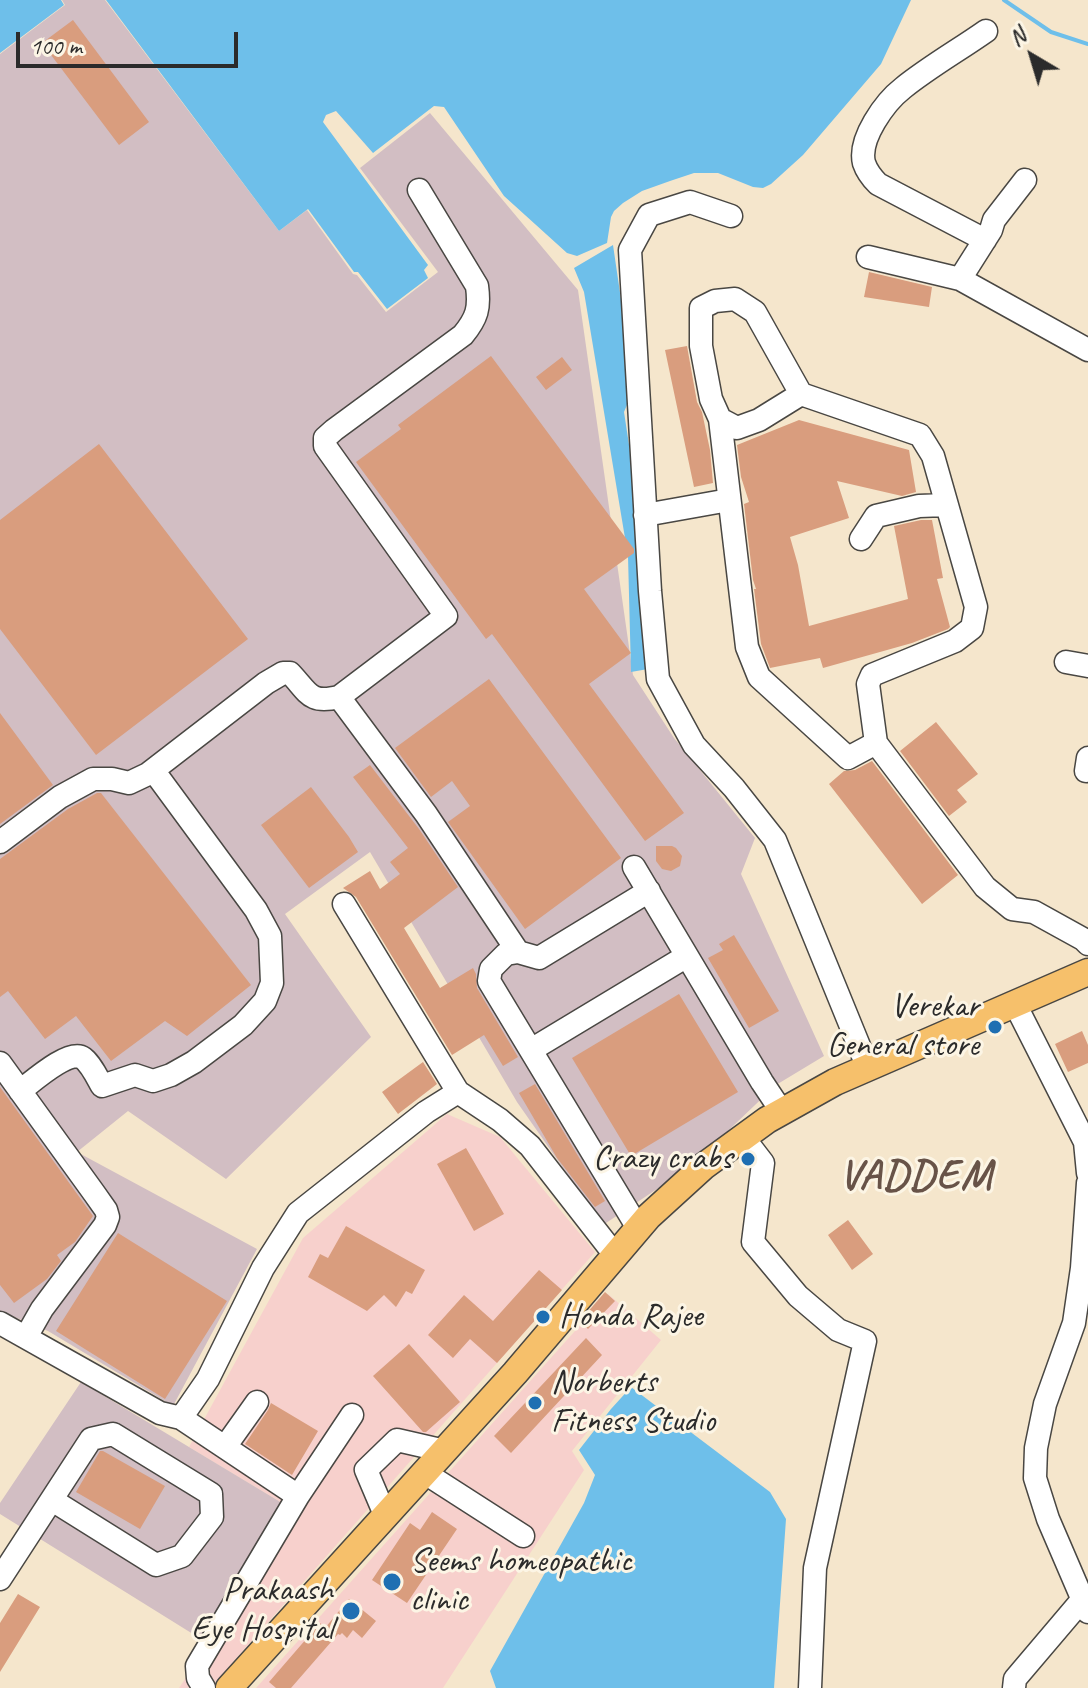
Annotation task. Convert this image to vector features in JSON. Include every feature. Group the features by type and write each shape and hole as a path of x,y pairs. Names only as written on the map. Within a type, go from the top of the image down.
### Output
{"main road":[{"path":"229,1688 515,1373 648,1217 704,1166 743,1137 835,1082 1088,972"}],"street":[{"path":"985,240 878,184 868,174 863,160 866,139 878,116 900,90 986,31"},
{"path":"960,279 994,220 1025,180"},
{"path":"0,842 60,797 93,779 129,783 153,770 283,673 290,673 313,698 323,701 339,697 446,616 325,446 325,438 334,430 463,335 475,320 479,301 477,286 419,190"},
{"path":"731,216 690,202 649,215 630,250 658,679 694,745 734,788 775,840 868,1068"},
{"path":"868,257 960,279 1088,350"},
{"path":"876,743 848,758 759,677 747,647 720,419 711,399 701,346 701,308 715,301 735,299 755,312 801,394 920,435 933,456 976,607 972,628 955,641 872,675 868,684 876,743 985,887 1012,909 1034,912 1088,944"},
{"path":"720,419 737,428 759,420 801,394"},
{"path":"645,515 729,500"},
{"path":"861,539 876,516 919,506 946,505"},
{"path":"1066,662 1088,666"},
{"path":"339,697 426,814 518,952"},
{"path":"20,1091 57,1064 77,1055 84,1059 102,1086 135,1075 153,1081 171,1075 194,1062 243,1025 265,1001 272,983 270,936 228,869 153,770"},
{"path":"634,867 782,1112"},
{"path":"638,1228 489,981 491,969 506,954 518,952 539,958 649,891"},
{"path":"344,904 458,1092 500,1120 530,1146 615,1255"},
{"path":"531,1050 687,956"},
{"path":"1015,1004 1087,1142 1088,1173"},
{"path":"0,1063 108,1217 42,1309 26,1337"},
{"path":"181,1418 208,1379 263,1268 298,1213 426,1112 458,1092"},
{"path":"743,1137 763,1163 753,1242 798,1296 838,1330 865,1341 815,1568 810,1688"},
{"path":"1014,1688 1015,1679 1085,1606 1048,1519 1035,1478 1036,1448 1045,1404 1074,1323 1082,1268 1088,1183"},
{"path":"0,1323 160,1413 181,1418 298,1496"},
{"path":"225,1447 257,1402"},
{"path":"204,1688 198,1678 197,1666 298,1496 352,1415"},
{"path":"0,1579 91,1439 113,1434 211,1494 212,1517 182,1556 156,1565 52,1500"},
{"path":"386,1517 366,1470 397,1440 445,1451"},
{"path":"425,1473 523,1536"}],"shaded area":[{"path":"62,0 105,0 279,231 307,210 353,274 386,312 438,272 360,168 430,113 578,290 633,675 674,738 755,838 741,874 824,1056 776,1085 690,1167 603,1225 517,1102 370,852 285,914 371,1037 226,1179 128,1111 77,1152 257,1249 173,1406 48,1331 0,1311 0,54 65,5"},
{"path":"447,1114 500,1137 595,1252 210,1688 179,1688 297,1512 189,1447 303,1238"},
{"path":"608,1294 661,1340 572,1451 584,1470 443,1688 256,1688"},
{"path":"81,1382 297,1512 209,1644 0,1514 0,1503"}],"water":[{"path":"0,0 61,0 64,5 0,53"},
{"path":"106,0 911,0 881,64 803,155 771,184 763,188 753,187 718,173 694,173 642,191 614,211 607,243 577,256 567,253 504,196 444,107 434,106 373,153 336,111 326,115 323,122 428,265 424,270 428,278 387,309 358,272 354,272 308,209 279,231"},
{"path":"613,245 634,388 624,412 648,569 648,669 631,672 628,556 584,292 574,268"},
{"path":"631,1387 770,1492 786,1519 774,1688 496,1688 490,1671 584,1503 595,1475 579,1450"}],"building":[{"path":"73,20 149,122 119,145 42,43"},
{"path":"869,272 932,287 929,307 864,297"},
{"path":"687,346 710,450 713,483 694,487 665,350"},
{"path":"491,356 634,549 634,553 584,589 631,653 589,684 684,813 645,841 492,634 486,639 356,462 401,429 398,425"},
{"path":"562,357 572,370 546,390 536,377"},
{"path":"799,420 909,450 916,492 902,496 837,481 849,518 790,537 809,626 908,599 894,526 932,520 943,578 937,579 948,629 912,643 823,668 820,658 770,668 761,644 744,504 749,502 741,477 737,445"},
{"path":"99,444 248,639 96,755 0,629 0,520"},
{"path":"489,679 621,858 525,929 448,822 470,806 452,781 431,797 395,748"},
{"path":"0,713 53,785 0,824"},
{"path":"936,722 978,774 957,790 967,802 949,816 900,751"},
{"path":"872,761 958,875 922,904 829,784 844,771 855,770"},
{"path":"370,765 458,887 404,928 440,988 473,968 477,988 518,1057 503,1066 484,1035 452,1055 356,897 343,888 370,871 380,889 400,874 390,862 408,848 353,777"},
{"path":"311,787 358,852 309,888 261,825"},
{"path":"101,793 251,985 187,1036 165,1021 111,1061 76,1016 45,1039 8,991 0,997 0,859 68,809"},
{"path":"656,846 676,848 682,856 680,866 671,871 662,869 656,861"},
{"path":"734,935 779,1011 749,1028 708,958 723,950 719,944"},
{"path":"679,994 738,1092 631,1156 572,1058"},
{"path":"1082,1031 1088,1045 1088,1063 1068,1072 1055,1044"},
{"path":"423,1062 437,1084 398,1114 382,1092"},
{"path":"535,1084 605,1201 595,1207 557,1158 519,1093"},
{"path":"0,1087 93,1216 75,1242 57,1255 61,1261 47,1279 14,1303 0,1285"},
{"path":"466,1148 504,1214 474,1231 437,1164"},
{"path":"848,1220 873,1254 852,1270 828,1235"},
{"path":"346,1226 425,1270 412,1294 406,1291 396,1307 384,1295 367,1311 308,1277 320,1254 328,1258"},
{"path":"118,1233 227,1301 165,1399 56,1331"},
{"path":"539,1270 562,1290 497,1363 470,1339 453,1358 428,1335 464,1295 493,1321"},
{"path":"605,1292 615,1301 588,1329 580,1321"},
{"path":"586,1338 602,1355 511,1453 494,1436"},
{"path":"409,1344 460,1402 426,1432 373,1376"},
{"path":"271,1403 318,1431 292,1475 245,1444"},
{"path":"100,1451 165,1486 140,1529 76,1492"},
{"path":"432,1512 457,1529 407,1603 372,1580 410,1523 420,1530"},
{"path":"18,1594 40,1607 0,1672 0,1623"},
{"path":"349,1599 376,1621 362,1638 353,1630 347,1638 342,1633 338,1634 291,1688 276,1688 269,1682 320,1623 325,1628"}],"waterway":[{"path":"1004,0 1051,32 1088,44"}],"place":[{"name":"Verekar General store","path":"995,1027"},
{"name":"Crazy crabs","path":"748,1159"},
{"name":"Honda Rajee","path":"543,1317"},
{"name":"Norberts Fitness Studio","path":"535,1403"},
{"name":"Seems homeopathic clinic","path":"392,1582"},
{"name":"Prakaash Eye Hospital","path":"351,1611"}],"district":[{"name":"VADDEM","path":"916,1177"}]}
